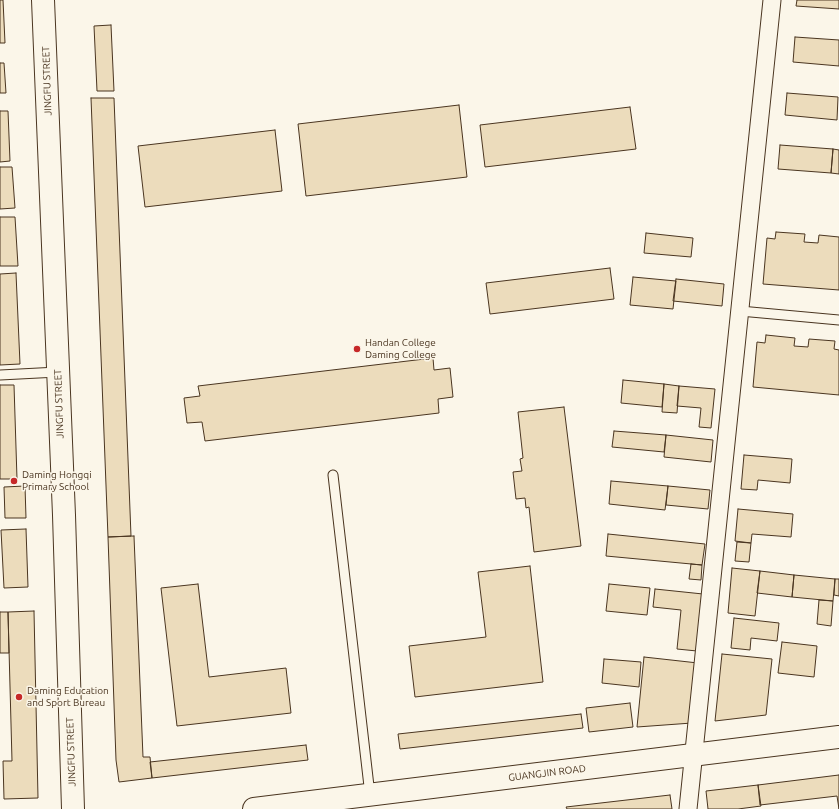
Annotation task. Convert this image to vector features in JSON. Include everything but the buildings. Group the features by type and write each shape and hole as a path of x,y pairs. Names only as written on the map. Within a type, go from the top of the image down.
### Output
{"street":[{"name":"JINGFU STREET","path":"43,0 64,523 73,809"},
{"path":"688,809 772,0"},
{"name":"GUANGJIN ROAD","path":"254,809 839,737"}],"lane":[{"path":"740,311 839,320"},
{"path":"0,375 58,372"},
{"path":"332,475 370,795"}],"place":[{"name":"Handan College Daming College","path":"357,349"},
{"name":"Daming Hongqi Primary School","path":"14,481"},
{"name":"Daming Education and Sport Bureau","path":"19,697"}]}
